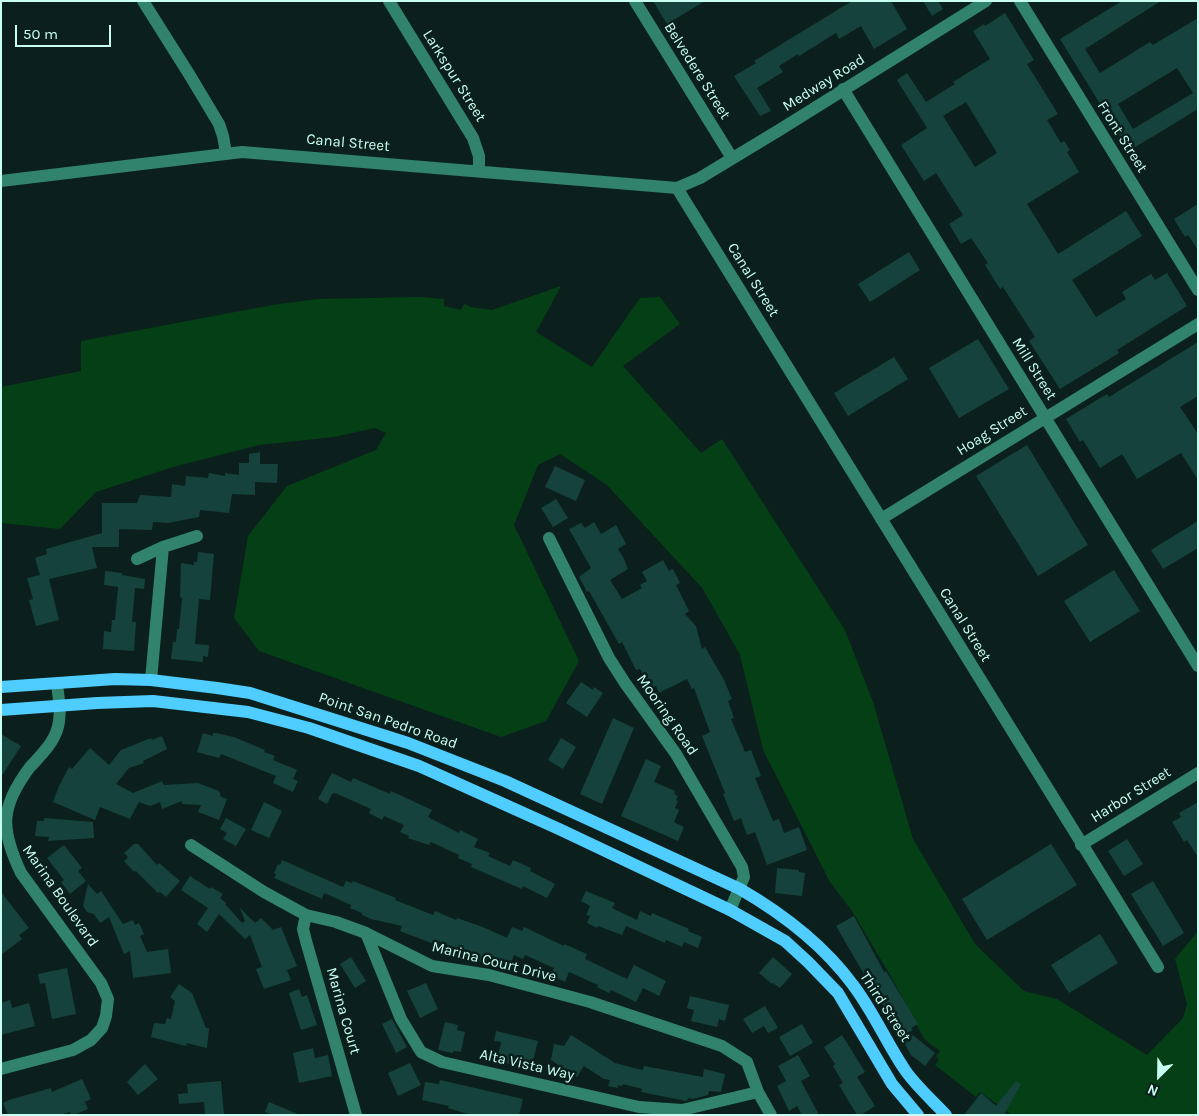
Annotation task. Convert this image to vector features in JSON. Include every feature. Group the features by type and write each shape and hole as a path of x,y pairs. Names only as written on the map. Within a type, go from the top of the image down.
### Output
{"main road":[{"name":"Point San Pedro Road","path":"1,687 115,679 152,680 250,693 408,743 505,781 740,889"},
{"path":"1,710 153,701 248,712 309,728 419,766 730,910 785,941 838,994 892,1084 918,1115"},
{"name":"Third Street","path":"740,889 766,904 795,925 825,953 853,985 906,1071 946,1115"}],"street":[{"path":"143,1 218,124 223,136 226,153"},
{"name":"Larkspur Street","path":"389,1 473,138 478,150 479,171"},
{"name":"Belvedere Street","path":"635,1 732,158"},
{"name":"Medway Road","path":"677,188 695,181 986,1"},
{"name":"Front Street","path":"1020,1 1198,290"},
{"name":"Mill Street","path":"843,90 1198,666"},
{"name":"Canal Street","path":"5,180 226,153 258,152 677,188 1158,967"},
{"path":"1,168 5,180"},
{"name":"Hoag Street","path":"881,519 1198,324"},
{"path":"137,559 163,547 196,536"},
{"name":"Mooring Road","path":"549,538 609,658 676,754 742,866 744,877 730,910"},
{"path":"152,680 163,547"},
{"name":"Marina Boulevard","path":"1,1069 73,1050 91,1040 102,1028 106,1016 108,999 101,983 21,873 9,854 2,832 1,814 7,799 18,781 55,736 60,706 57,684"},
{"name":"Harbor Street","path":"1081,845 1198,773"},
{"name":"Marina Court Drive","path":"191,845 264,892 306,915 336,922 366,933 432,966 489,975 590,1002 722,1046 747,1062 758,1092 771,1115"},
{"name":"Marina Court","path":"306,915 303,929 306,942 356,1115"},
{"name":"Alta Vista Way","path":"366,933 401,1019 421,1052 442,1062 639,1107 682,1110 758,1092"}],"shaded area":[{"path":"561,286 536,332 592,367 640,298 660,297 680,324 623,366 701,453 722,439 845,630 873,702 913,839 975,944 1024,991 1057,999 1147,1055 1183,1018 1187,1004 1175,959 1198,931 1198,1115 1012,1115 980,1092 976,1097 935,1065 939,1060 936,1056 940,1051 924,1039 893,980 852,911 830,882 763,750 740,655 703,589 607,485 560,454 538,465 514,525 579,661 546,721 501,737 259,651 234,618 248,536 287,486 376,450 386,433 375,428 334,437 259,445 173,467 96,492 60,529 1,523 1,387 81,371 81,341 272,305 317,299 420,297 444,299 444,306 461,310 464,304 492,310"}],"building":[{"path":"653,1 705,1 667,24"},
{"path":"852,1 891,1 907,29 874,49 861,26 839,39 836,33 799,56 798,54 779,66 783,72 757,88 771,111 760,116 734,76 756,63 754,61"},
{"path":"923,1 938,1 943,9 932,16"},
{"path":"1122,1 1161,1 1085,49 1100,73 1150,42 1153,45 1198,18 1198,109 1129,151 1060,39","holes":["1177,68 1193,93 1133,129 1118,104"]},
{"path":"1005,13 1034,60 1027,64 1058,114 1047,120 1061,143 1064,141 1070,150 1067,152 1079,172 1027,204 1058,254 1126,211 1142,236 1072,280 1096,317 1126,299 1122,292 1151,274 1155,280 1167,273 1187,306 1117,350 1119,353 1060,389 1029,341 1035,337 1003,287 1000,289 985,265 988,263 971,238 961,244 949,224 963,215 936,173 924,181 901,145 927,128 897,80 907,73 926,102 955,84 953,82 990,59 973,31 984,24 985,26","holes":["966,102 997,153 975,167 943,116"]},
{"path":"1198,204 1198,250 1188,235 1185,237 1174,219"},
{"path":"909,252 920,270 870,302 858,284"},
{"path":"978,339 1009,389 959,418 929,368"},
{"path":"1198,342 1198,396 1180,407 1198,434 1198,480 1181,453 1137,479 1122,454 1100,468 1083,440 1080,442 1066,419 1107,394 1109,397"},
{"path":"894,357 908,379 848,416 834,393"},
{"path":"1027,445 1088,545 1038,576 976,476"},
{"path":"260,452 260,464 278,464 277,483 255,482 255,495 232,494 229,513 200,510 199,517 168,523 153,522 152,530 119,529 119,547 92,547 97,568 49,579 59,620 36,626 29,600 33,599 27,578 40,575 35,558 47,554 46,549 102,533 102,503 137,503 140,495 171,497 172,484 185,486 186,476 208,478 209,473 225,476 225,473 239,475 239,463 249,463 249,454"},
{"path":"555,466 585,480 576,501 545,487"},
{"path":"556,499 568,518 553,527 541,508"},
{"path":"1198,521 1198,548 1163,569 1151,550"},
{"path":"594,522 601,534 616,525 626,544 618,549 628,569 610,580 622,599 642,588 640,585 647,581 642,572 663,560 669,571 673,569 680,583 676,585 689,611 685,614 696,626 702,649 705,647 724,680 732,699 728,701 734,718 731,719 745,752 751,750 761,776 755,778 773,821 779,819 784,833 799,827 807,850 767,865 755,832 747,835 741,818 734,821 702,736 710,732 694,688 692,689 687,679 659,693 656,686 652,688 640,669 636,670 622,642 619,644 579,577 591,568 569,529 581,523 585,528"},
{"path":"198,552 214,554 210,600 199,599 195,644 209,645 208,657 203,656 203,662 171,659 173,642 176,642 177,629 179,629 182,598 180,597 181,563 194,565 194,562 197,562"},
{"path":"1114,570 1140,611 1090,642 1064,601"},
{"path":"105,571 145,579 144,589 135,588 132,622 136,622 134,651 103,649 104,631 111,632 112,620 115,620 118,587 104,585"},
{"path":"581,682 593,690 594,687 603,693 587,717 566,703"},
{"path":"613,718 634,728 602,804 580,794"},
{"path":"203,733 213,736 213,733 216,733 234,737 265,750 264,752 275,756 273,760 297,770 293,779 298,781 293,792 273,783 276,776 221,754 219,758 197,752"},
{"path":"1,734 21,746 1,777"},
{"path":"162,736 167,749 143,761 144,763 129,768 116,784 133,793 162,781 164,785 198,783 219,791 221,797 227,799 219,820 198,812 201,805 182,804 182,801 162,809 160,802 150,806 139,802 130,819 100,807 95,820 53,802 69,767 72,769 90,748 109,765 121,750 151,738 152,740"},
{"path":"561,738 576,747 563,769 548,760"},
{"path":"646,759 661,766 654,782 675,791 674,794 678,796 675,808 679,810 674,822 684,827 678,841 621,816"},
{"path":"332,773 351,782 353,778 390,794 391,791 432,810 428,817 459,833 460,830 478,839 474,847 490,853 488,856 510,866 513,860 531,868 530,871 555,884 547,898 523,886 522,889 471,867 472,864 458,858 459,855 431,842 429,845 408,838 409,836 400,832 404,825 384,816 382,820 369,813 371,809 335,793 332,794 327,804 318,799"},
{"path":"264,802 282,811 269,838 251,830"},
{"path":"1198,802 1198,857 1187,840 1184,842 1172,822 1181,817 1179,813"},
{"path":"44,818 93,822 94,838 48,841 49,837 35,836 37,821 44,821"},
{"path":"226,818 246,829 236,846 223,839 227,833 220,829"},
{"path":"1127,839 1143,864 1124,876 1108,851"},
{"path":"134,844 138,844 157,865 159,863 180,881 166,897 160,892 158,893 124,861 128,857 124,853"},
{"path":"1051,844 1077,885 987,940 962,899"},
{"path":"64,845 82,868 78,871 86,881 70,894 61,882 64,880 47,858"},
{"path":"282,860 343,887 346,881 352,883 353,881 433,915 435,911 456,920 457,918 483,927 507,938 512,927 522,931 524,927 564,946 564,944 587,954 585,959 627,979 634,965 666,981 659,996 643,988 636,1002 611,990 609,993 597,987 598,985 569,972 565,982 551,975 554,968 525,955 523,959 514,955 508,971 491,964 490,966 478,960 479,958 436,940 434,944 400,931 402,926 371,919 350,908 351,905 324,893 322,899 274,878 278,864 280,865"},
{"path":"777,868 799,870 799,872 805,873 802,896 775,893"},
{"path":"190,876 210,889 211,887 223,894 220,898 242,923 245,921 240,908 255,923 261,918 273,930 281,927 297,966 287,970 291,980 264,989 256,969 262,967 250,935 245,939 219,914 207,932 197,924 208,908 181,890"},
{"path":"1153,881 1184,933 1163,946 1131,894"},
{"path":"88,884 97,894 101,891 123,924 133,920 135,925 139,923 144,934 140,936 147,952 168,949 171,973 133,978 130,951 124,954 109,917 100,923 94,914 87,912 83,906"},
{"path":"586,891 615,903 612,908 637,920 640,911 651,916 652,913 689,929 688,931 702,937 698,948 684,942 682,947 666,940 665,943 626,926 622,935 587,923 590,916 586,915 590,906 581,901"},
{"path":"1,892 29,928 19,935 22,939 1,955"},
{"path":"854,916 884,972 886,971 918,1024 911,1028 913,1030 909,1032 935,1053 925,1066 911,1055 836,926"},
{"path":"1100,934 1118,963 1069,993 1051,965"},
{"path":"351,957 366,981 355,988 340,964"},
{"path":"773,957 792,974 780,988 759,973"},
{"path":"67,968 76,1014 52,1019 45,983 40,984 38,974"},
{"path":"426,983 438,1009 420,1018 407,991"},
{"path":"179,984 192,993 206,1028 209,1028 207,1048 187,1043 186,1046 151,1037 154,1023 165,1024 167,1018 171,1019 175,1001 170,997"},
{"path":"299,989 302,997 307,995 317,1025 301,1030 289,993"},
{"path":"690,996 729,1005 725,1021 719,1019 717,1027 691,1021 694,1010 687,1008"},
{"path":"10,1000 12,1008 29,1003 35,1026 1,1035 1,1003"},
{"path":"765,1006 778,1028 768,1033 764,1026 752,1033 743,1019"},
{"path":"392,1019 407,1047 396,1053 382,1024"},
{"path":"445,1022 458,1025 457,1030 465,1032 461,1052 453,1051 453,1053 438,1050"},
{"path":"802,1024 813,1043 790,1056 779,1037"},
{"path":"496,1031 538,1041 532,1065 517,1062 516,1065 497,1061 501,1042 494,1041"},
{"path":"571,1035 615,1063 638,1069 643,1070 644,1066 703,1077 704,1069 725,1074 721,1092 709,1091 708,1095 693,1099 689,1098 686,1101 641,1092 642,1089 623,1084 622,1086 618,1085 618,1088 608,1086 610,1080 604,1079 584,1066 577,1077 551,1060 554,1044 564,1046"},
{"path":"842,1035 865,1072 857,1077 875,1106 861,1115 857,1115 839,1085 843,1083 833,1066 835,1064 824,1047"},
{"path":"313,1048 315,1058 328,1055 332,1076 299,1083 293,1053"},
{"path":"798,1055 810,1076 801,1081 819,1115 802,1115 797,1106 789,1111 777,1086 786,1081 778,1066"},
{"path":"410,1063 421,1085 398,1096 388,1073"},
{"path":"145,1064 158,1079 138,1095 127,1082"},
{"path":"82,1079 91,1099 85,1102 88,1109 74,1115 71,1115 70,1112 59,1115 8,1115 3,1103 51,1088 52,1092"},
{"path":"440,1080 523,1099 519,1115 471,1115 448,1108 449,1106 422,1100 425,1082 439,1084"},
{"path":"221,1081 224,1115 205,1115 204,1102 179,1104 178,1094 188,1093 187,1084"},
{"path":"1016,1081 1021,1084 1005,1113 1007,1115 964,1115 981,1093 996,1106"},
{"path":"269,1102 298,1115 273,1115 265,1112"}]}
